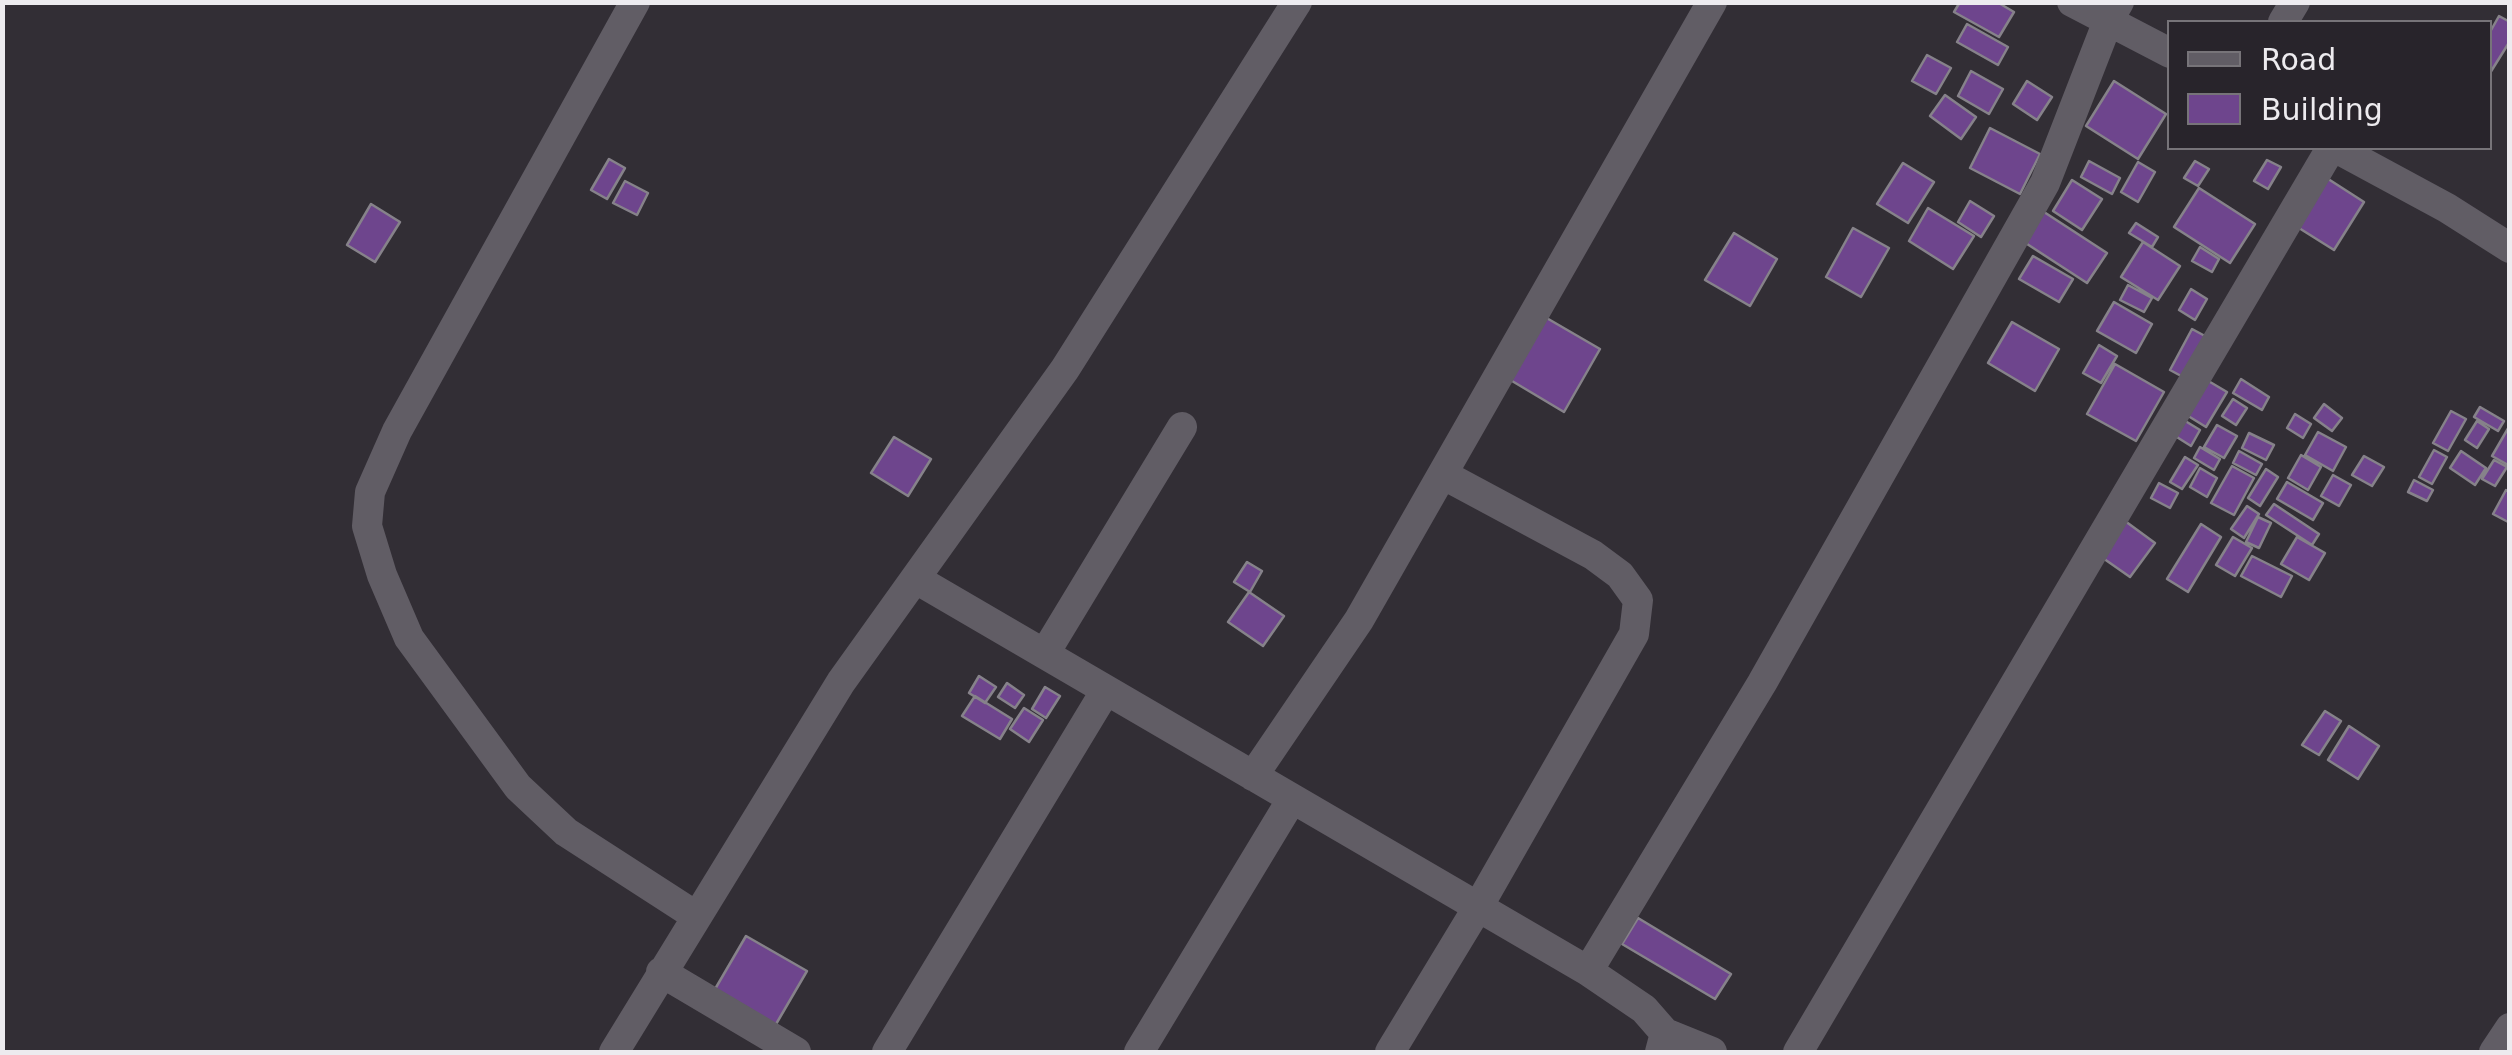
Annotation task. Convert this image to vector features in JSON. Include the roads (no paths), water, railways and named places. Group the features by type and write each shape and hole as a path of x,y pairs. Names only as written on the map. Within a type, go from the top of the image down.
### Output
{"street":[{"path":"635,2 398,431 370,492 367,526 382,576 409,638 518,787 566,832 696,916"},
{"path":"614,1052 841,682 1065,369 1297,2"},
{"path":"1253,776 1359,620 1712,2"},
{"path":"2072,2 2113,12 2167,50"},
{"path":"1588,970 1762,683 2045,183 2113,12"},
{"path":"1798,1052 2333,150"},
{"path":"2338,150 2447,208 2510,248"},
{"path":"1044,654 1182,427"},
{"path":"1390,1052 1634,634 1638,600 1620,575 1593,554 1444,475"},
{"path":"916,580 1588,970 1644,1009 1663,1043 1712,1052"},
{"path":"887,1052 1106,690"},
{"path":"1139,1052 1292,800"},
{"path":"662,972 796,1052"},
{"path":"2494,1052 2510,1028"}]}
